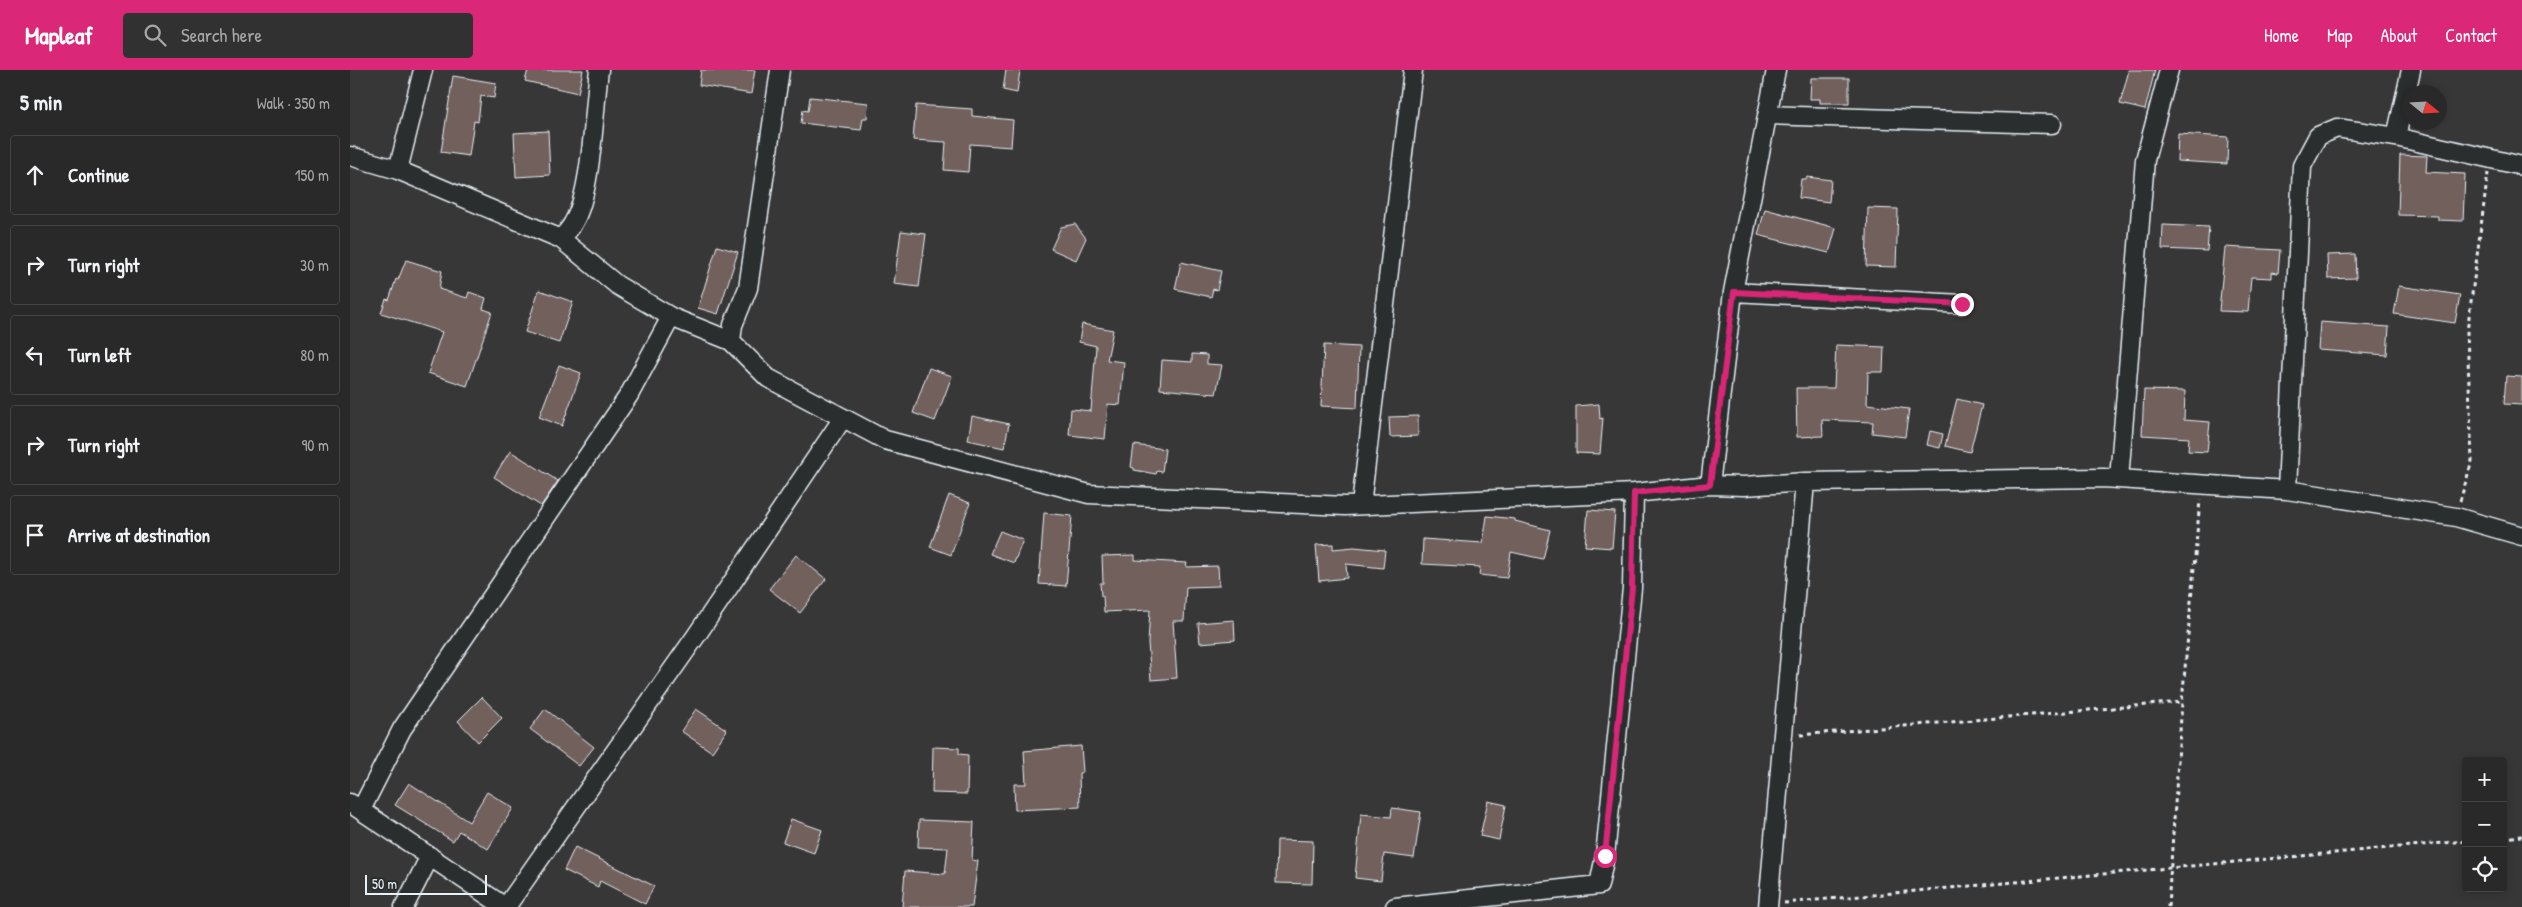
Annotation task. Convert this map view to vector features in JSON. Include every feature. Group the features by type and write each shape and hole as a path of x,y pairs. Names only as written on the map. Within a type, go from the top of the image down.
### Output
{"street":[{"path":"398,170 423,70"},
{"path":"561,239 574,223 582,201 588,168 599,70"},
{"path":"731,341 733,325 748,288 780,70"},
{"path":"1362,505 1413,70"},
{"path":"1710,485 1734,292 1776,70"},
{"path":"2119,479 2145,160 2169,70"},
{"path":"2396,137 2411,70"},
{"path":"1767,115 2052,124"},
{"path":"2287,490 2302,166 2318,136 2337,128 2396,137 2522,166"},
{"path":"350,156 398,170 561,239 617,285 671,317 731,341 768,378 884,440 1090,494 1362,505 1634,493 1710,485 1744,486 1805,482 2119,479 2287,490 2456,516 2522,536"},
{"path":"1734,292 1962,304"},
{"path":"671,317 629,395 402,729 355,806 506,907 696,636 843,418"},
{"path":"1768,906 1805,482"},
{"path":"1395,907 1599,885 1605,856 1632,588 1634,493"},
{"path":"404,907 430,856"}],"path":[{"path":"2456,516 2472,461 2467,332 2490,159"},
{"path":"2168,907 2182,702 2202,484"},
{"path":"1798,735 2182,702"},
{"path":"2507,838 2522,836"},
{"path":"1768,906 2462,841"}],"building":[{"path":"528,70 583,70 578,93 525,81"},
{"path":"701,70 755,70 751,94 699,85"},
{"path":"1006,70 1020,70 1017,93 1003,90"},
{"path":"2129,70 2155,70 2145,110 2120,104"},
{"path":"453,76 496,83 494,98 481,96 478,122 474,121 469,156 441,152"},
{"path":"1811,78 1849,78 1849,103 1820,103 1820,99 1810,99"},
{"path":"810,97 868,103 867,118 863,118 861,130 801,123 803,110 808,111"},
{"path":"916,105 972,109 972,116 1013,120 1011,147 970,144 968,172 944,170 946,142 913,140"},
{"path":"548,131 550,175 516,177 514,133"},
{"path":"2178,134 2228,137 2227,164 2177,161"},
{"path":"2400,155 2427,156 2426,172 2465,174 2463,221 2438,220 2438,216 2398,215"},
{"path":"1807,177 1831,180 1829,202 1799,198 1801,179 1806,179"},
{"path":"1868,208 1898,209 1896,267 1866,266"},
{"path":"1765,209 1836,228 1829,253 1758,235"},
{"path":"1075,224 1086,238 1076,260 1051,249 1061,227"},
{"path":"2163,225 2209,227 2207,251 2162,249"},
{"path":"901,231 926,234 919,287 894,284"},
{"path":"717,246 738,252 718,314 698,308"},
{"path":"2225,247 2280,250 2278,273 2272,272 2272,278 2251,277 2248,312 2219,311"},
{"path":"2355,254 2356,278 2328,279 2327,255"},
{"path":"406,260 442,271 439,289 467,298 469,292 486,298 483,309 492,312 467,386 428,373 442,332 381,313 386,299 389,300 396,279 398,280"},
{"path":"1181,262 1221,271 1217,290 1213,289 1211,297 1175,289"},
{"path":"2399,286 2460,295 2455,323 2394,314"},
{"path":"539,290 573,302 559,343 525,332"},
{"path":"2320,322 2389,327 2387,355 2318,350"},
{"path":"1082,324 1113,330 1107,360 1124,362 1120,405 1108,404 1105,439 1069,435 1071,409 1091,411 1096,346 1079,342"},
{"path":"1324,345 1359,347 1357,408 1321,406"},
{"path":"1836,345 1884,347 1883,372 1868,372 1867,404 1909,409 1905,437 1872,433 1873,422 1822,420 1823,436 1797,437 1796,388 1834,388"},
{"path":"1192,354 1207,355 1207,364 1222,365 1216,394 1160,389 1162,360 1192,362"},
{"path":"559,365 581,373 562,426 539,417"},
{"path":"929,368 952,376 935,421 913,413"},
{"path":"2506,376 2522,377 2522,405 2504,404"},
{"path":"2144,390 2185,391 2184,420 2210,422 2207,452 2188,451 2189,438 2142,435"},
{"path":"1957,399 1982,405 1970,452 1945,446"},
{"path":"1599,404 1600,419 1603,418 1600,454 1576,453 1576,406"},
{"path":"972,416 1009,424 1004,448 968,440"},
{"path":"1418,416 1418,436 1390,437 1389,417"},
{"path":"1930,431 1943,434 1940,448 1927,445"},
{"path":"1134,445 1165,449 1162,472 1157,471 1156,474 1134,470 1131,467"},
{"path":"510,451 558,481 541,506 494,477"},
{"path":"949,495 970,503 951,555 930,547"},
{"path":"1588,510 1615,512 1612,548 1585,546"},
{"path":"1044,513 1072,516 1066,586 1039,584"},
{"path":"1487,516 1515,519 1515,521 1550,530 1543,559 1511,552 1507,578 1479,575 1480,567 1422,564 1423,539 1483,543"},
{"path":"1000,531 1023,540 1014,563 990,554"},
{"path":"1333,544 1333,549 1354,547 1385,550 1383,568 1346,564 1347,578 1319,581 1316,545"},
{"path":"796,555 826,579 800,613 769,589"},
{"path":"1135,555 1135,560 1187,563 1186,567 1218,566 1219,586 1186,587 1184,621 1173,621 1177,678 1151,680 1148,643 1150,610 1104,612 1100,583 1103,583 1102,556"},
{"path":"1234,620 1235,640 1200,643 1198,623"},
{"path":"482,697 502,718 478,742 458,721"},
{"path":"545,709 594,747 579,766 530,729"},
{"path":"696,709 727,730 712,752 681,731"},
{"path":"1081,746 1083,772 1079,773 1080,807 1015,810 1014,784 1026,784 1024,751"},
{"path":"933,747 959,748 959,754 968,755 967,794 932,793"},
{"path":"409,783 469,822 487,792 513,808 488,849 459,831 453,841 395,805"},
{"path":"1488,801 1506,805 1499,840 1480,836"},
{"path":"1392,808 1421,812 1414,858 1384,854 1381,881 1355,878 1361,814 1391,817"},
{"path":"791,819 822,830 814,853 783,842"},
{"path":"919,820 974,822 972,860 978,861 972,907 902,907 905,871 945,874 948,848 918,847"},
{"path":"1277,840 1313,841 1312,884 1276,883"},
{"path":"575,847 654,886 645,904 600,881 598,887 564,870"}],"route":[{"path":"1605,856 1632,588 1634,493 1710,485 1734,292 1962,304"}]}
